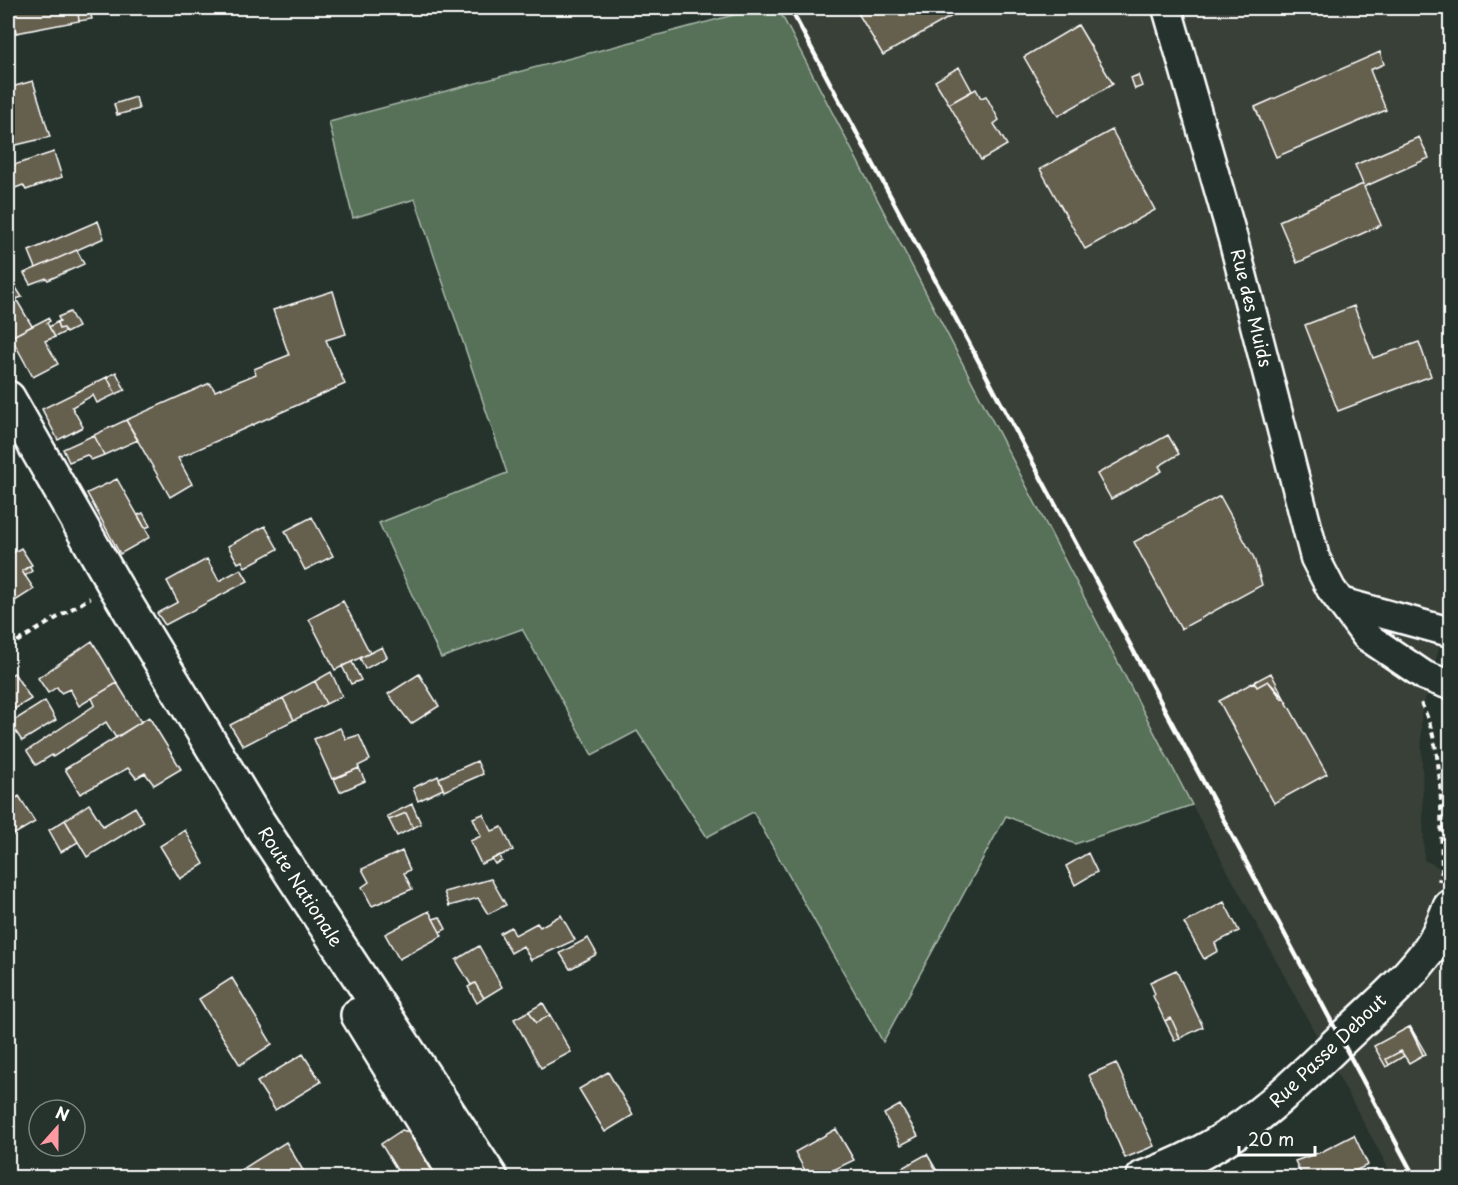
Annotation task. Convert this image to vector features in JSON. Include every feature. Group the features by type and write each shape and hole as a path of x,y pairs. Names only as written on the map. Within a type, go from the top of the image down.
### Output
{"main road":[{"path":"8,398 114,584 256,819"},
{"name":"Route Nationale","path":"256,819 353,1006 458,1178"},
{"name":"Route Nationale","path":"256,819 491,1178"},
{"name":"Rue Passe Debout","path":"1143,1178 1177,1166 1210,1149 1242,1130 1283,1095 1412,971 1432,947 1443,899"}],"street":[{"name":"Rue des Muids","path":"1167,8 1233,239 1315,558 1331,589 1344,603 1366,636 1425,676 1450,685"},
{"path":"1344,603 1450,632"}],"path":[{"path":"8,647 114,584"},
{"path":"1418,699 1428,718 1438,775 1443,899"}],"shaded area":[{"path":"778,8 1450,8 1450,607 1421,715 1424,860 1450,873 1450,1177 1393,1177 1192,805"}],"green space":[{"path":"760,8 778,8 1192,805 1075,844 1006,816 883,1042 753,812 707,837 637,731 592,755 522,629 441,658 379,523 507,473 415,199 353,218 329,122"}],"building":[{"path":"11,8 89,8 90,11 78,13 79,21 16,33"},
{"path":"855,8 966,8 883,55"},
{"path":"90,11 92,19 79,21 78,13"},
{"path":"1078,25 1113,84 1058,116 1024,57"},
{"path":"1380,52 1384,64 1370,70 1386,110 1276,157 1255,107"},
{"path":"959,67 972,91 949,104 935,81"},
{"path":"1138,75 1142,86 1135,89 1131,78"},
{"path":"33,81 50,137 16,145 11,126 8,127 8,88"},
{"path":"976,89 981,98 986,96 999,120 994,124 1007,145 981,160 949,104"},
{"path":"136,97 139,109 117,115 114,104"},
{"path":"1112,130 1155,210 1085,249 1040,169"},
{"path":"1419,137 1429,158 1364,187 1381,225 1297,263 1279,221 1363,184 1355,165"},
{"path":"54,152 62,177 26,190 23,185 8,191 8,167"},
{"path":"98,221 104,238 36,268 29,251"},
{"path":"77,250 84,264 48,280 46,278 30,284 24,273"},
{"path":"13,283 22,297 16,299 32,326 11,337 8,331 8,286"},
{"path":"333,291 346,334 326,340 345,384 178,458 192,484 170,497 126,420 210,383 215,391 256,374 254,369 289,355 273,310"},
{"path":"1354,306 1373,358 1419,342 1431,376 1338,411 1305,325"},
{"path":"70,312 78,327 66,333 63,328 59,329 57,322 60,321 58,317"},
{"path":"48,318 50,321 47,323 55,337 45,341 58,364 33,377 11,337"},
{"path":"57,322 59,329 63,328 65,332 55,337 49,327"},
{"path":"116,372 125,390 116,394 107,377"},
{"path":"107,377 116,394 97,403 93,395 72,407 83,427 58,440 42,409"},
{"path":"126,420 138,440 104,455 94,435"},
{"path":"94,435 104,455 91,460 87,455 69,462 63,449"},
{"path":"1168,435 1179,454 1159,466 1162,471 1111,499 1097,474"},
{"path":"117,479 150,537 120,554 87,493"},
{"path":"1220,496 1254,558 1262,585 1181,629 1134,542"},
{"path":"143,513 150,526 145,528 138,515"},
{"path":"312,517 333,556 305,570 285,531"},
{"path":"265,526 278,549 245,567 242,561 238,563 228,546"},
{"path":"21,548 32,565 22,571 34,589 12,603 8,596 8,549 11,554"},
{"path":"207,559 219,581 241,569 248,581 165,625 157,613 178,602 167,581"},
{"path":"29,566 32,571 25,576 22,571"},
{"path":"343,601 370,653 335,670 309,619"},
{"path":"92,641 117,683 79,706 70,689 61,693 57,687 48,693 38,678"},
{"path":"382,647 387,657 365,669 360,658"},
{"path":"352,662 361,680 351,684 342,666"},
{"path":"331,672 342,696 326,704 315,681"},
{"path":"14,673 31,699 8,713 8,677"},
{"path":"1271,673 1284,698 1282,699 1268,681 1257,687 1254,682"},
{"path":"419,674 439,706 411,724 388,694"},
{"path":"315,681 326,704 294,720 283,698"},
{"path":"1268,681 1284,698 1327,774 1274,803 1219,701 1254,682 1257,687"},
{"path":"117,683 141,722 116,738 106,722 53,757 52,755 36,765 27,751 95,705 92,698"},
{"path":"283,698 294,720 243,746 230,725"},
{"path":"45,701 56,720 22,741 10,723"},
{"path":"149,717 181,769 154,785 145,773 136,778 128,768 80,794 65,769"},
{"path":"340,728 346,739 359,735 370,760 358,766 359,768 332,779 314,739"},
{"path":"477,761 483,774 444,791 439,778"},
{"path":"359,768 365,781 340,792 334,779"},
{"path":"438,776 443,789 418,801 413,788"},
{"path":"19,796 35,822 8,838 8,804"},
{"path":"89,804 103,826 135,807 144,822 87,857 65,820"},
{"path":"412,804 421,824 413,828 406,813 389,820 387,816"},
{"path":"406,813 413,828 397,836 389,820"},
{"path":"483,814 492,831 502,827 513,850 481,864 470,841 481,836 473,818"},
{"path":"65,820 78,842 61,852 49,830"},
{"path":"185,830 204,864 180,879 160,846"},
{"path":"402,851 410,870 404,873 412,889 372,906 362,887 369,882 362,869"},
{"path":"1088,853 1097,872 1075,885 1066,866"},
{"path":"500,855 502,861 495,864 492,859"},
{"path":"491,879 506,905 488,914 478,898 449,906 444,892"},
{"path":"1224,902 1239,931 1215,943 1218,951 1204,959 1184,923"},
{"path":"429,911 442,936 399,959 385,934"},
{"path":"561,915 575,940 531,960 523,946 511,953 500,933 511,927 515,935 537,923 540,927"},
{"path":"440,917 446,929 440,932 433,919"},
{"path":"588,938 597,954 570,969 560,953"},
{"path":"479,946 502,987 484,998 475,983 471,985 456,960"},
{"path":"1176,970 1203,1027 1180,1038 1171,1018 1165,1021 1153,996 1155,994 1150,982"},
{"path":"232,978 272,1044 240,1065 199,999"},
{"path":"475,983 484,998 477,1003 468,987"},
{"path":"543,1003 550,1015 536,1023 529,1011"},
{"path":"529,1011 536,1023 550,1015 571,1052 541,1068 514,1019"},
{"path":"1171,1018 1180,1038 1175,1041 1165,1021"},
{"path":"1410,1026 1426,1054 1423,1055"},
{"path":"1409,1027 1423,1055 1409,1063 1401,1051 1386,1059 1389,1065 1386,1067 1374,1046"},
{"path":"1401,1051 1404,1056 1389,1065 1386,1059"},
{"path":"303,1054 321,1082 275,1110 257,1082"},
{"path":"1116,1063 1154,1146 1125,1158 1089,1075"},
{"path":"608,1072 633,1115 605,1132 579,1089"},
{"path":"900,1105 918,1136 901,1145 884,1114"},
{"path":"836,1129 854,1160 827,1173 829,1178 809,1178 795,1152"},
{"path":"402,1130 408,1132 437,1178 402,1178 381,1144"},
{"path":"1354,1135 1368,1165 1339,1178 1303,1178 1295,1161 1321,1152"},
{"path":"286,1142 304,1172 295,1178 228,1178"},
{"path":"927,1154 941,1178 902,1178 898,1170"},
{"path":"898,1170 902,1178 885,1177"}],"railway":[{"path":"790,8 1415,1178"}]}
